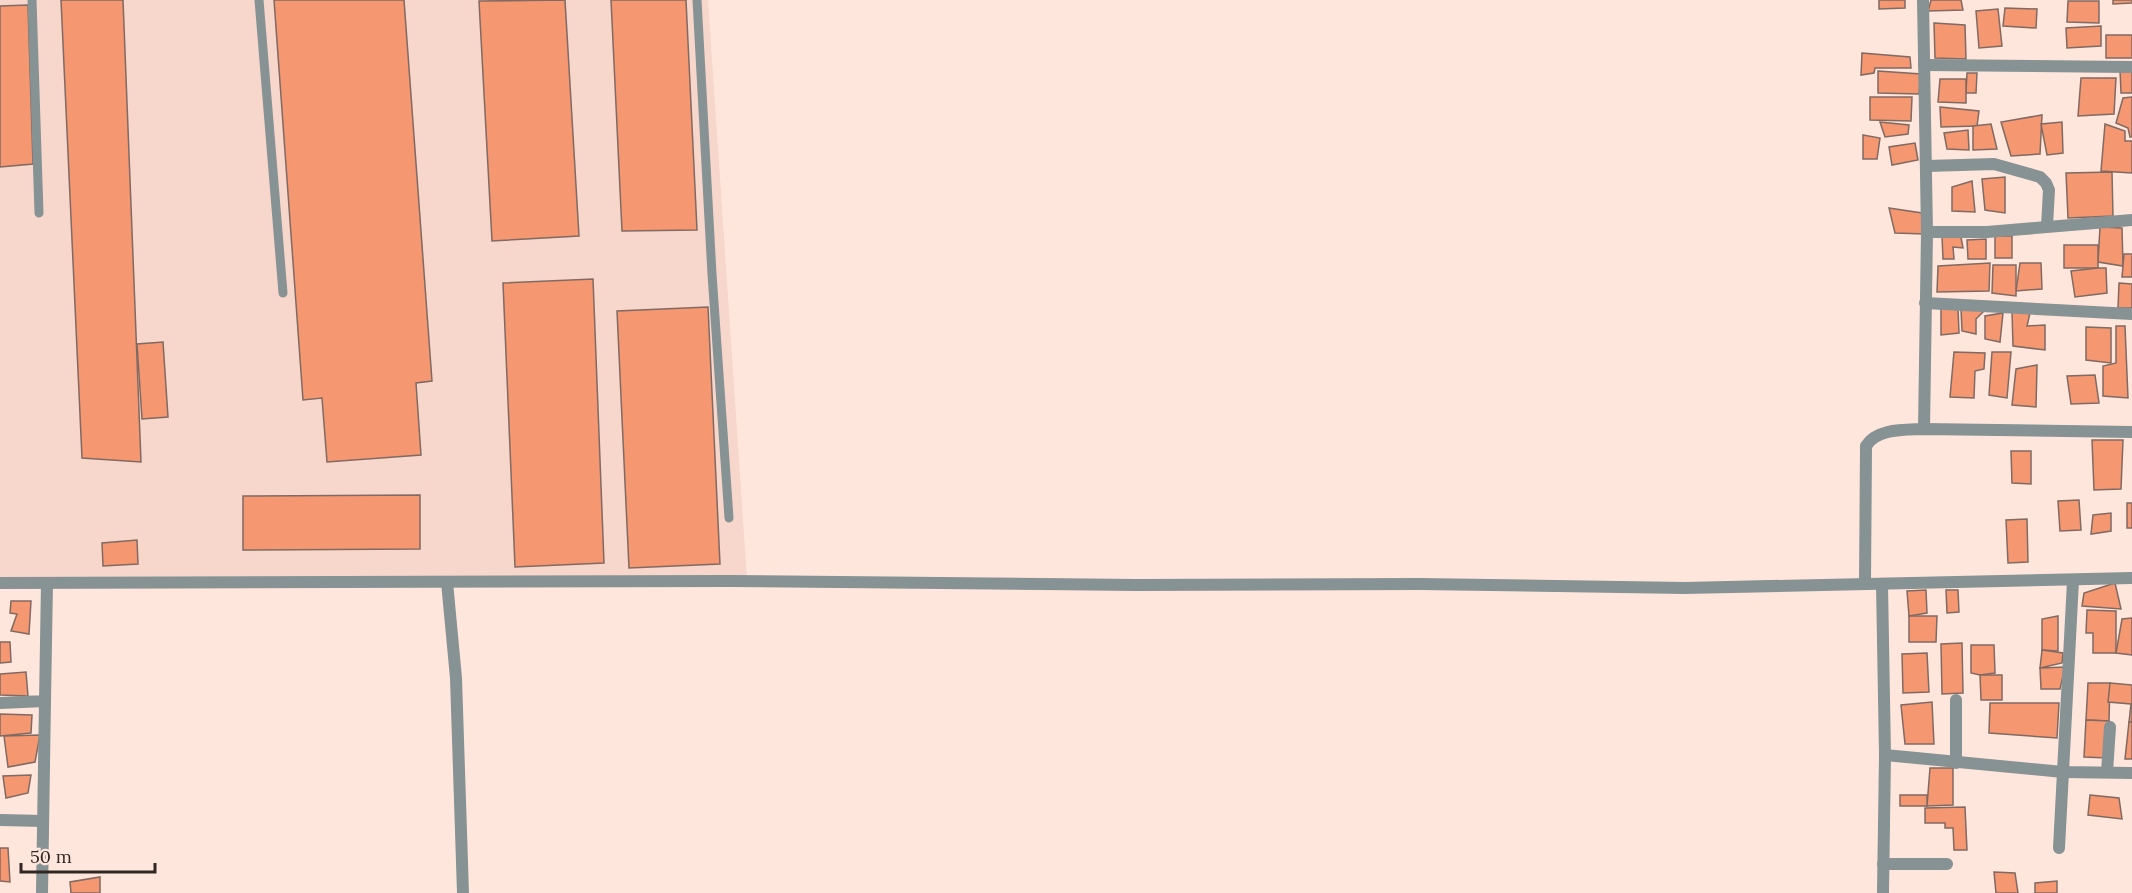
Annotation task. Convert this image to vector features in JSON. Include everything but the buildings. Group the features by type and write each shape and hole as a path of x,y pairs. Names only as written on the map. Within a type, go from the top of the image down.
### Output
{"street":[{"path":"1923,0 1928,232 1924,429"},
{"path":"1924,65 2132,68"},
{"path":"1927,166 1994,164 2040,177 2049,190 2047,226"},
{"path":"1928,232 1987,232 2132,220"},
{"path":"1925,303 2132,315"},
{"path":"1864,584 1866,446 1870,439 1882,433 1924,429 2132,432"},
{"path":"0,583 729,581 1136,585 1420,584 1685,588 2132,578"},
{"path":"2059,848 2073,581"},
{"path":"447,582 456,678 463,893"},
{"path":"42,893 48,583"},
{"path":"1882,584 1885,755 1884,893"},
{"path":"1956,699 1956,763"},
{"path":"0,703 45,701"},
{"path":"2106,772 2110,727"},
{"path":"1885,755 2063,772 2132,773"},
{"path":"0,820 43,821"},
{"path":"1883,864 1947,864"}],"lane":[{"path":"32,0 39,213"},
{"path":"259,0 283,293"},
{"path":"697,0 712,274 729,518"}],"shaded area":[{"path":"0,0 708,0 747,579 0,578"}]}
